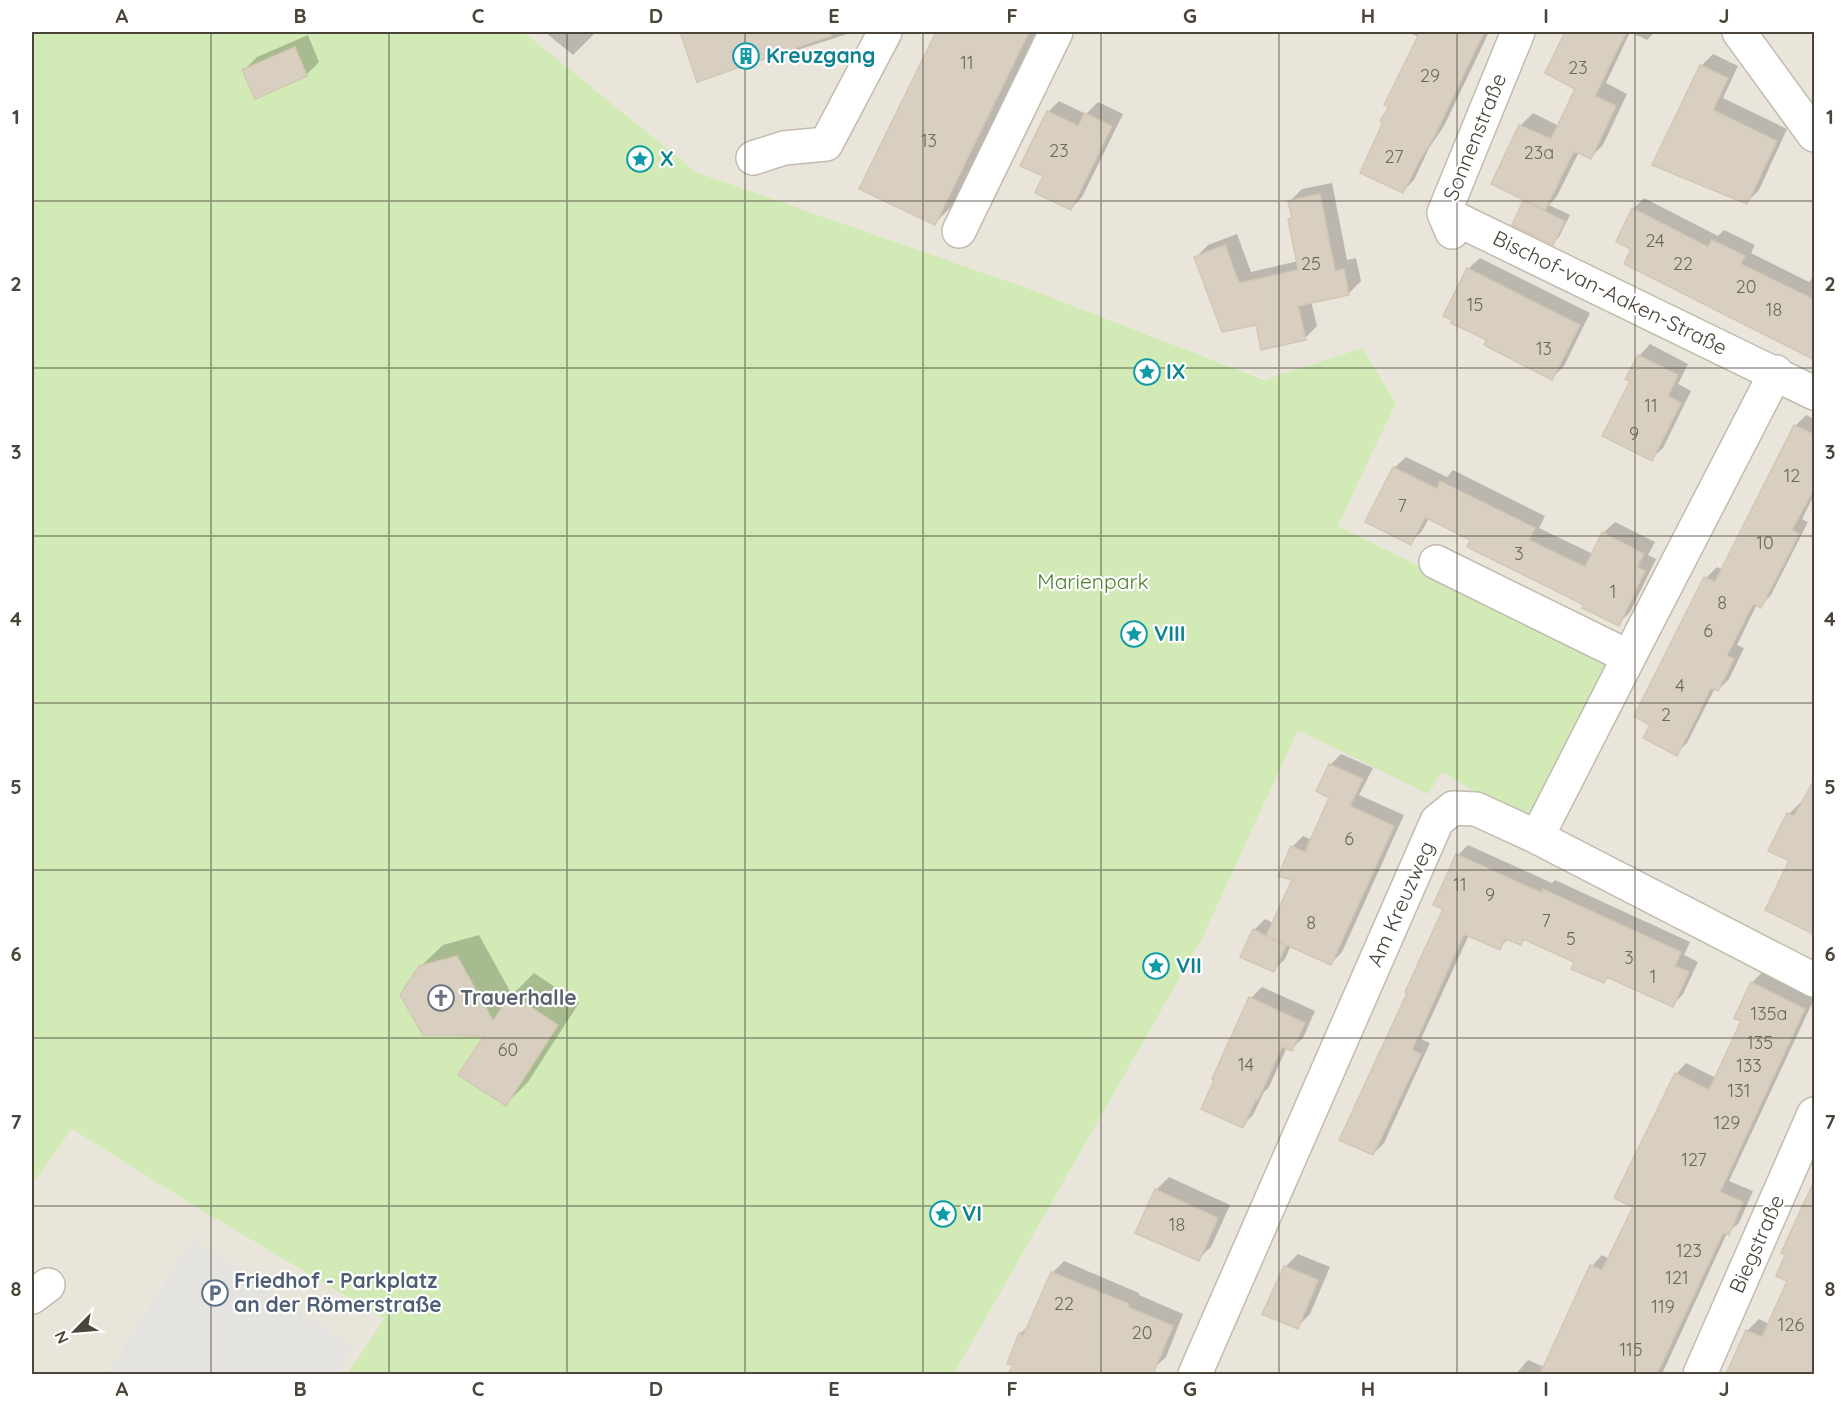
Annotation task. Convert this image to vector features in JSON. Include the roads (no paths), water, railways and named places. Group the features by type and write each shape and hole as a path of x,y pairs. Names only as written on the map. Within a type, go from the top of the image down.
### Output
{"street":[{"path":"753,158 784,148 826,144 885,32"},
{"path":"959,231 1056,32"},
{"name":"Sonnenstraße","path":"1457,243 1444,213 1518,32"},
{"path":"1739,32 1815,135"},
{"name":"Bischof-van-Aaken-Straße","path":"1444,213 1776,372 1815,393"},
{"path":"1537,837 1776,372"},
{"path":"1436,562 1629,657"},
{"name":"Am Kreuzweg","path":"1195,1374 1437,821 1453,807 1476,809 1537,837 1815,980"},
{"name":"Biegstraße","path":"1700,1374 1815,1114"}],"place":[{"name":"Kreuzgang","path":"746,56"},
{"name":"X","path":"640,159"},
{"name":"IX","path":"1147,372"},
{"name":"VIII","path":"1134,634"},
{"name":"VII","path":"1156,966"},
{"name":"Trauerhalle","path":"441,998"},
{"name":"VI","path":"943,1214"},
{"name":"Friedhof - Parkplatz an der Römerstraße","path":"215,1293"}],"park label":[{"name":"Marienpark","path":"1093,582"}]}
